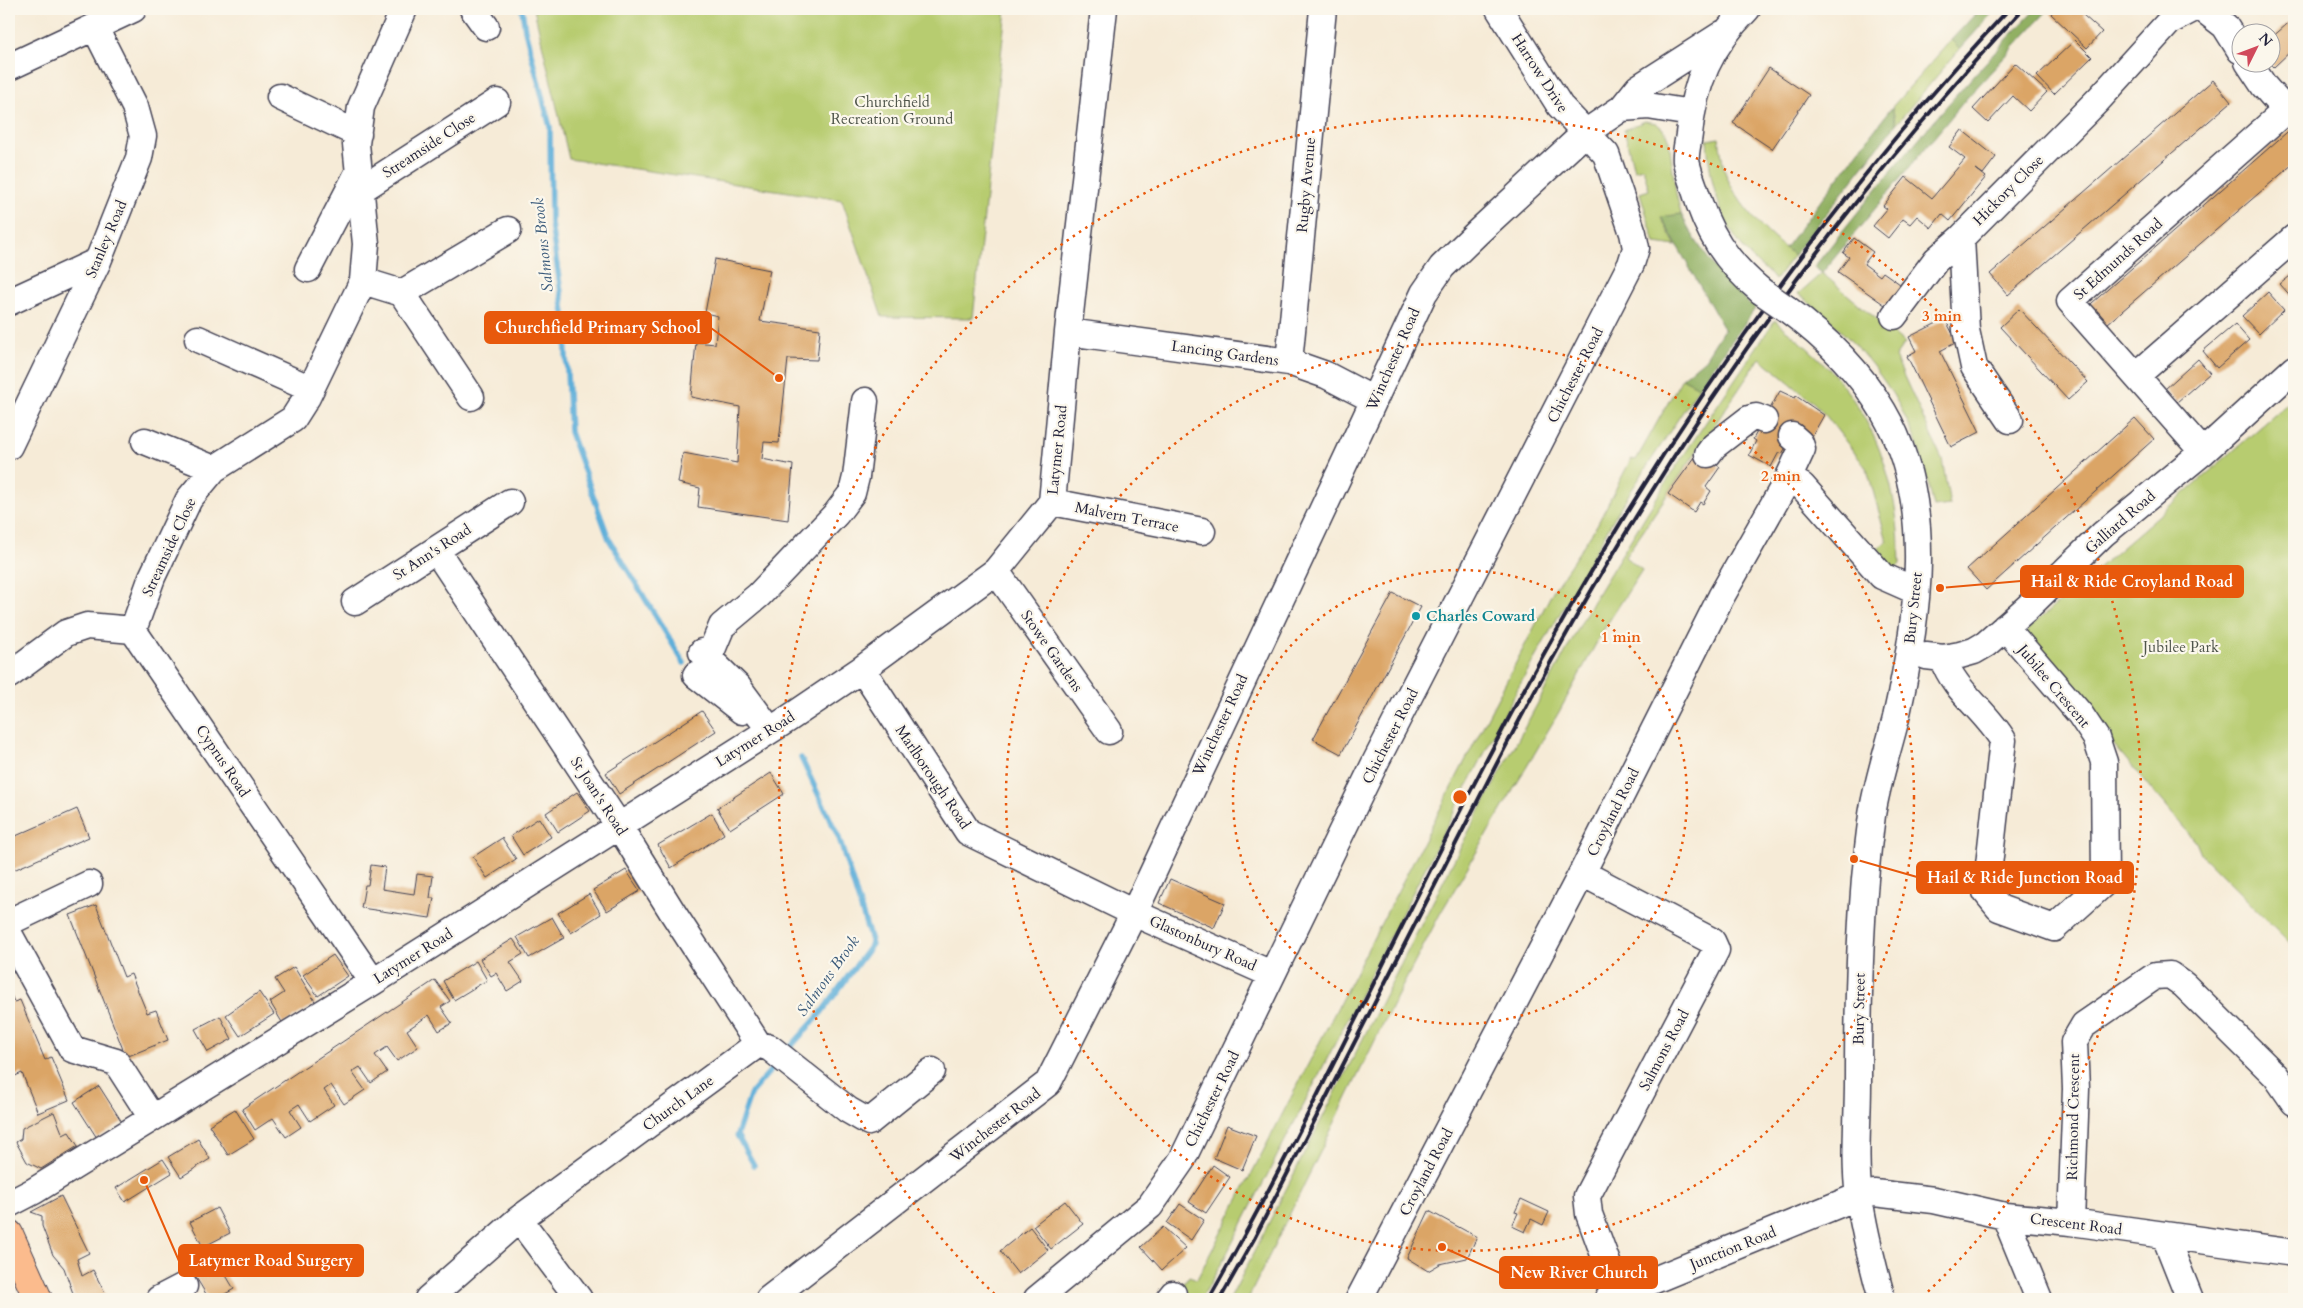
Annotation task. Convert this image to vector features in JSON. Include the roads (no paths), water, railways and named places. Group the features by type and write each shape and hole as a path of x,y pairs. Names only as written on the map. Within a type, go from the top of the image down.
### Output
{"main road":[{"path":"9,1234 38,1299"}],"street":[{"path":"9,67 133,9"},
{"name":"Streamside Close","path":"133,630 152,577 189,499 214,469 293,419 311,389 363,281 366,244 356,144 361,108 404,9"},
{"name":"Latymer Road","path":"9,1204 34,1191 374,982 766,733 862,669 996,571 1052,502 1068,332 1104,9"},
{"name":"Rugby Avenue","path":"1289,362 1323,9"},
{"name":"Harrow Drive","path":"1499,9 1560,106 1585,133"},
{"name":"Bury Street","path":"1746,9 1724,33 1696,86 1686,160 1702,215 1727,259 1741,274 1828,342 1844,359 1884,412 1910,482 1918,538 1916,591 1908,653 1896,717 1872,813 1860,946 1859,1196 1882,1299"},
{"name":"Hickory Close","path":"2010,420 1974,367 1966,330 1962,238 2098,100 2170,20 2193,9"},
{"path":"2203,9 2225,26 2230,34"},
{"name":"Stanley Road","path":"9,446 98,260 139,158 143,136 135,107 95,28"},
{"name":"Winchester Road","path":"769,1299 1048,1084 1134,913 1264,631 1424,293 1442,267 1585,133 1622,108 1638,88 1724,33"},
{"path":"1668,68 1684,74 1696,86"},
{"path":"2255,72 2264,86 2290,107"},
{"path":"280,97 358,134"},
{"name":"Streamside Close","path":"308,269 361,180 497,102"},
{"name":"Winchester Road","path":"1622,108 1648,106 1691,113"},
{"name":"St Edmunds Road","path":"2203,452 2070,301 2290,107"},
{"name":"Chichester Road","path":"1038,1299 1130,1225 1150,1206 1182,1160 1376,761 1631,264 1636,248 1634,234 1611,164 1602,147 1585,133"},
{"path":"402,293 508,230"},
{"path":"1894,316 1936,260 1962,238"},
{"path":"2137,375 2294,238"},
{"path":"9,302 98,260"},
{"path":"363,281 402,293 471,397"},
{"name":"Lancing Gardens","path":"1068,332 1289,362 1326,375 1374,400"},
{"path":"198,339 311,389"},
{"name":"Galliard Road","path":"1908,653 1943,658 1974,651 2005,627 2102,534 2203,452 2294,369"},
{"path":"766,733 738,687 706,656 722,626 759,596 836,514 852,494 856,477 865,401"},
{"path":"1708,454 1714,446 1750,419 1756,417 1764,420"},
{"name":"Croyland Road","path":"1360,1299 1582,873 1721,597 1788,479 1802,449 1800,443 1792,436"},
{"path":"145,441 214,469"},
{"path":"1788,479 1802,486 1882,576 1916,591"},
{"name":"St Ann's Road","path":"355,602 510,502"},
{"name":"Malvern Terrace","path":"1052,502 1202,531"},
{"name":"St Joan's Road","path":"436,550 619,826 673,913 764,1046"},
{"name":"Stowe Gardens","path":"996,571 1109,731"},
{"path":"9,675 66,633 87,626 133,630"},
{"name":"Jubilee Crescent","path":"1943,658 1948,672 1995,725 2004,740 1986,892 1999,908 2054,928 2105,882 2104,762 2096,738 2080,714 2005,627"},
{"name":"Cyprus Road","path":"133,630 374,982"},
{"name":"Marlborough Road","path":"862,669 968,832 1134,913"},
{"name":"Salmons Road","path":"1582,873 1712,941 1716,950 1587,1196 1589,1214 1614,1297"},
{"path":"9,922 89,884"},
{"name":"Glastonbury Road","path":"1134,913 1271,974"},
{"path":"9,934 72,1049 116,1062 152,1118"},
{"name":"Richmond Crescent","path":"2071,1222 2076,1089 2074,1042 2084,1025 2156,976 2170,975 2184,985 2276,1076 2294,1102"},
{"path":"764,1046 793,1066 848,1110 869,1122 932,1071"},
{"name":"Church Lane","path":"428,1299 519,1219 764,1046"},
{"name":"Crescent Road","path":"1859,1196 1874,1193 1934,1200 2005,1216 2071,1222 2294,1253"},
{"name":"Junction Road","path":"1614,1297 1859,1196"},
{"path":"2005,1216 2039,1299"},
{"path":"519,1219 579,1299"},
{"path":"2165,1236 2190,1299"},
{"path":"159,1299 184,1286"}],"waterway":[{"name":"Salmons Brook","path":"522,9 525,30 550,127 551,223 564,313 570,432 609,539 684,663"},
{"name":"Salmons Brook","path":"786,1052 821,1013 872,944 839,838 801,758"},
{"name":"Salmons Brook","path":"754,1165 737,1135 751,1093 777,1063"}],"railway":[{"path":"1209,1299 1300,1129 1474,783 1567,613 1615,532 1664,453 1717,375 1827,223 1946,78 2009,9"},
{"path":"1220,1299 1254,1239 1517,724 1559,647 1649,496 1696,422 1798,278 1907,140 2023,9"}],"place":[{"name":"Churchfield Primary School","path":"779,378"},
{"name":"Hail & Ride Croyland Road","path":"1940,588"},
{"name":"Charles Coward","path":"1416,616"},
{"name":"Hail & Ride Junction Road","path":"1854,859"},
{"name":"Latymer Road Surgery","path":"144,1180"},
{"name":"New River Church","path":"1442,1247"}],"park label":[{"name":"Churchfield Recreation Ground","path":"892,110"},
{"name":"Jubilee Park","path":"2181,647"}]}
